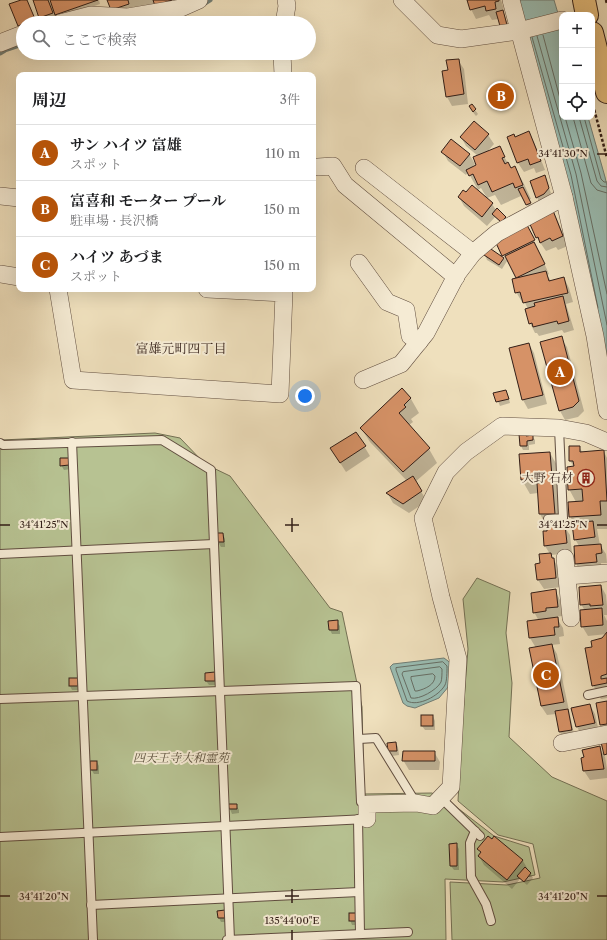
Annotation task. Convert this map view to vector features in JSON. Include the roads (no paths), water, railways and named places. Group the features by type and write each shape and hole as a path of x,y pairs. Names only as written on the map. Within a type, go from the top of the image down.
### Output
{"main road":[{"path":"595,44 606,80"}],"street":[{"path":"134,16 181,8 199,0"},
{"path":"285,16 287,6 286,0"},
{"path":"402,0 437,35 462,39 519,31 559,21"},
{"path":"511,0 564,197 595,336 607,410"},
{"path":"87,16 110,16"},
{"path":"0,43 16,37"},
{"path":"282,60 283,72"},
{"path":"318,167 333,166 345,185 456,277"},
{"path":"364,168 473,253"},
{"path":"0,196 16,198"},
{"path":"363,380 401,364 426,333 456,277 473,253 498,233 564,197"},
{"path":"359,263 387,302 406,310 410,336 419,342"},
{"path":"0,274 16,276"},
{"path":"58,292 73,380 280,394 284,293 265,292"},
{"path":"364,814 416,803 433,806 451,787 458,659 441,597 423,518 446,472 466,452 502,426 559,428 586,433 607,442"},
{"path":"565,558 570,618"},
{"path":"567,576 607,573"},
{"path":"562,743 607,734"}],"lane":[{"path":"548,519 563,518 559,428"},
{"path":"0,443 2,445 162,440 211,470 229,898 229,940 408,932"},
{"path":"72,442 93,940"},
{"path":"0,554 214,544"},
{"path":"0,699 356,686 361,802 364,814 359,892 360,934"},
{"path":"588,694 607,691"},
{"path":"359,739 376,738 416,803"},
{"path":"441,798 478,833 470,843 471,877 486,904 491,921"},
{"path":"0,837 226,826 364,814"},
{"path":"91,905 359,892"}],"water":[{"path":"519,0 554,0 559,17 559,120 589,120 605,177 607,186 607,369"},
{"path":"444,658 452,664 449,686 439,698 415,708 407,706 403,703 390,667 393,664"}],"waterway":[{"path":"202,5 210,0"},
{"path":"0,53 16,46"}],"place":[{"name":"富喜和 モーター プール","path":"501,96"},
{"name":"サン ハイツ 富雄","path":"560,372"},
{"name":"大野 石材","path":"586,478"},
{"name":"ハイツ あづま","path":"546,675"}],"district":[{"name":"富雄元町四丁目","path":"181,348"}],"park label":[{"name":"四天王寺大和霊苑","path":"181,758"}]}
